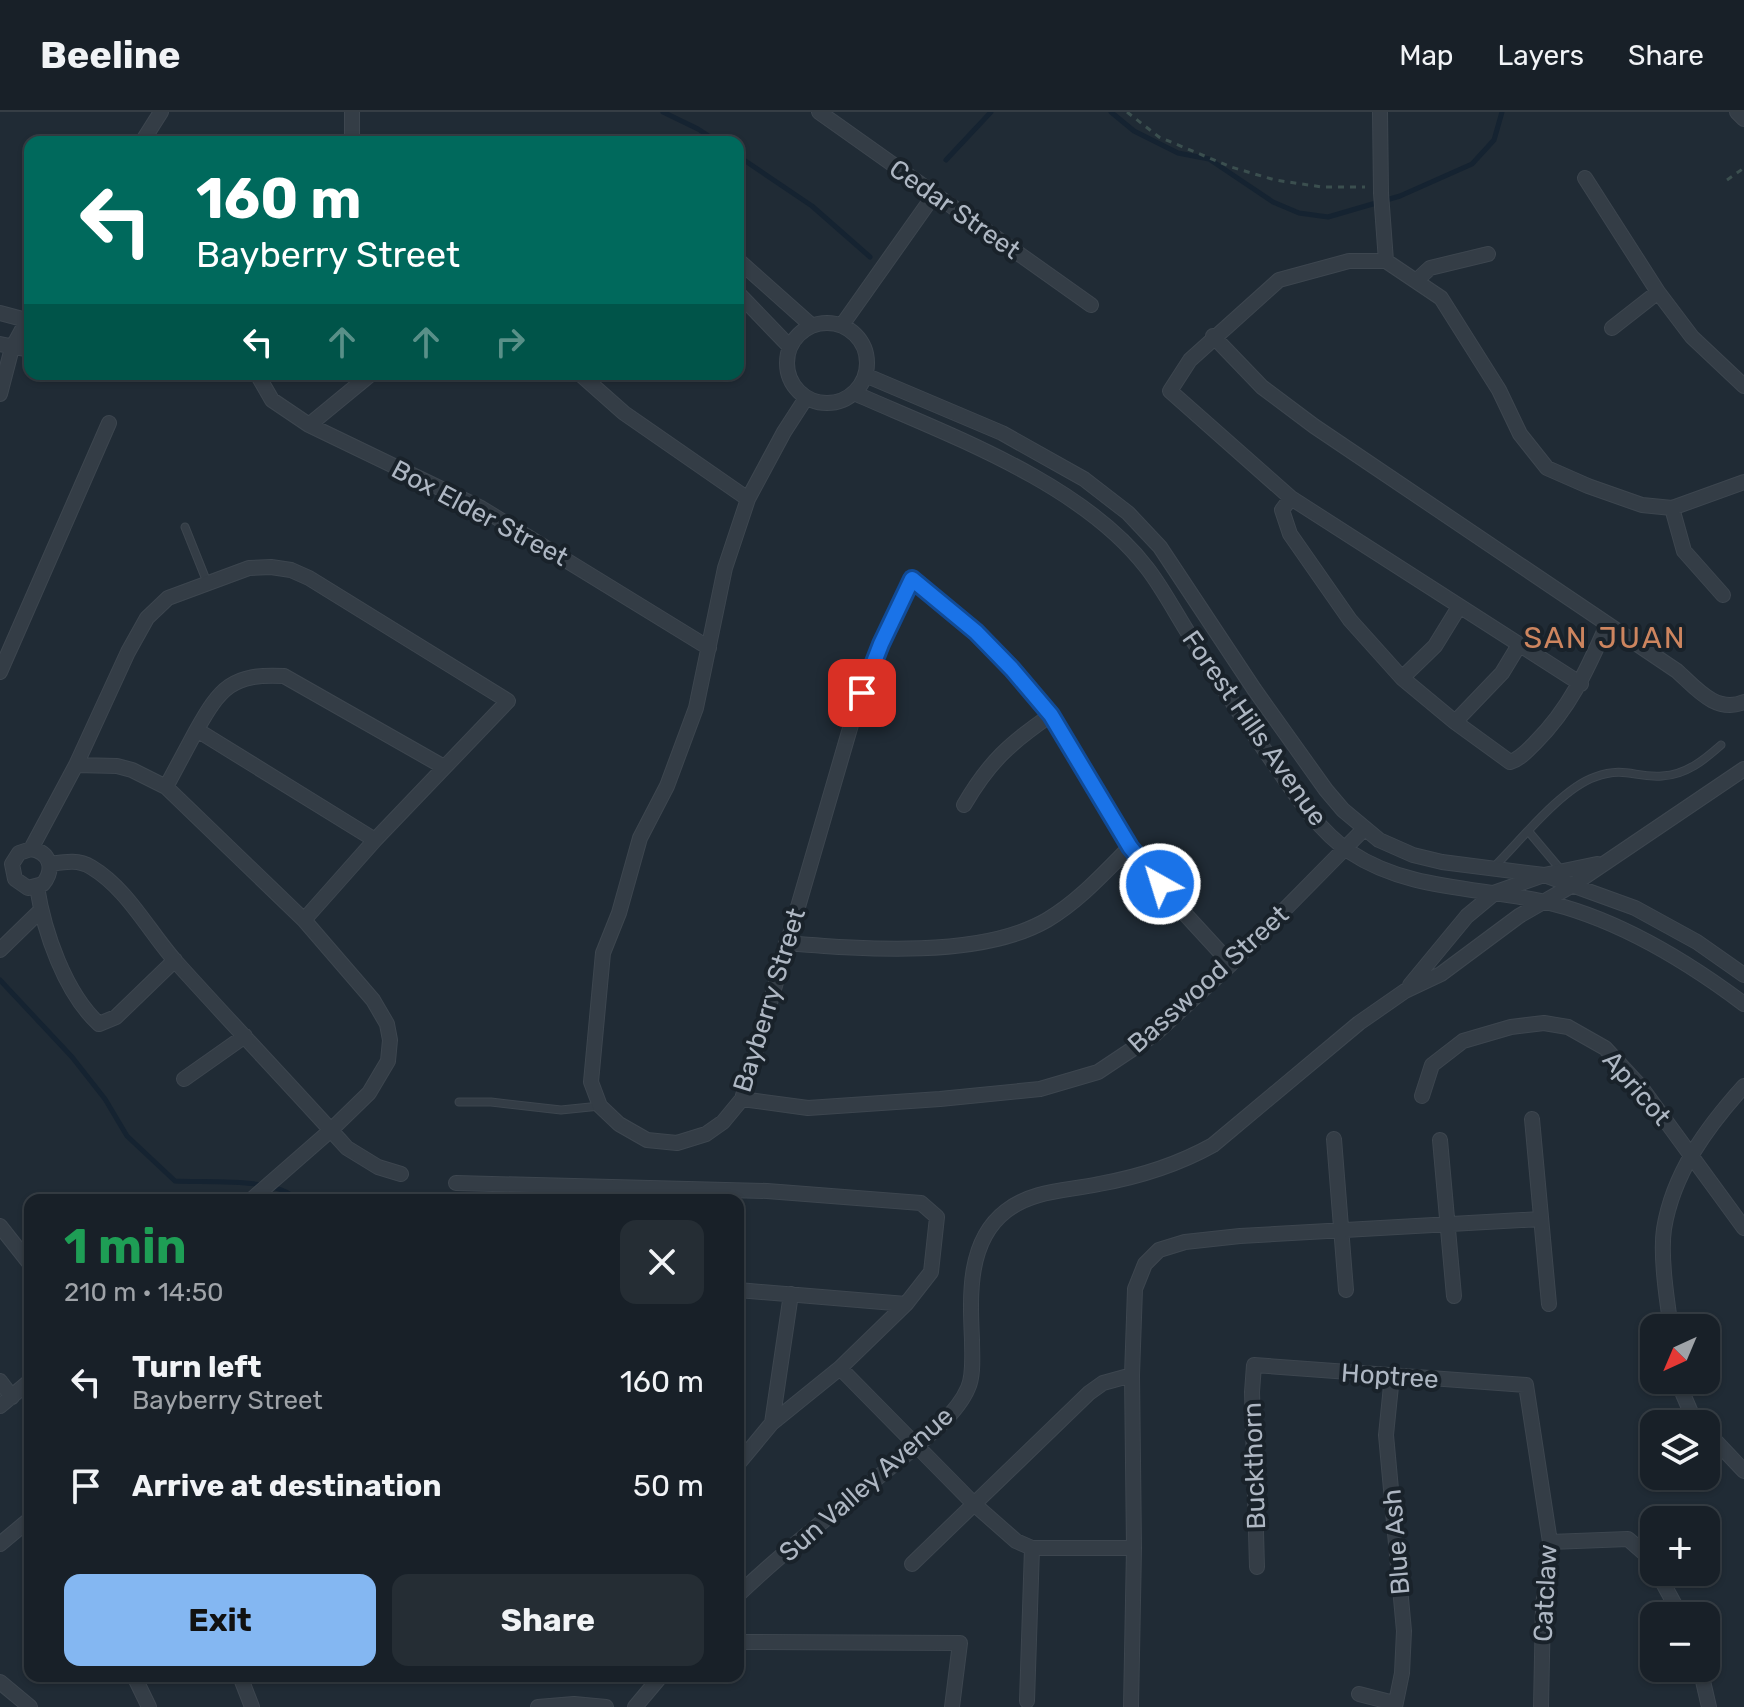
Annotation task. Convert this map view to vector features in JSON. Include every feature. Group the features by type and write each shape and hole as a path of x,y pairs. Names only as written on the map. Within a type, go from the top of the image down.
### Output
{"street":[{"path":"146,136 161,112"},
{"path":"352,112 352,136"},
{"name":"Cedar Street","path":"819,112 1091,305"},
{"path":"1380,112 1386,261"},
{"path":"1737,112 1744,119"},
{"path":"1585,178 1658,292 1692,337 1744,386"},
{"path":"842,325 934,195"},
{"path":"1416,281 1430,268 1488,254"},
{"path":"1581,684 1291,498 1170,391 1190,360 1213,336 1279,280 1349,261 1386,261 1441,298 1499,390 1520,434 1547,468 1642,505 1672,508 1744,482"},
{"path":"744,265 811,325"},
{"path":"1612,328 1658,292"},
{"path":"744,299 789,346"},
{"path":"0,313 24,318"},
{"path":"827,322 842,325 853,332 866,352 865,375 854,393 831,403 817,403 806,398 790,380 786,357 789,346 811,325 827,322"},
{"path":"0,394 6,346 24,325"},
{"path":"1213,336 1262,387 1314,426 1677,671 1710,701 1728,706 1744,702"},
{"name":"Forest Hills Avenue","path":"865,375 1002,433 1084,479 1128,513 1160,547 1254,689 1326,790 1364,829 1413,855 1491,870 1544,875 1635,908 1697,942 1744,975"},
{"name":"Box Elder Street","path":"260,380 272,400 309,425 481,508 595,575 709,648"},
{"path":"309,425 364,380"},
{"path":"587,380 624,413 748,499"},
{"name":"Forest Hills Avenue","path":"854,393 996,456 1078,504 1114,534 1146,567 1232,703 1305,807 1347,850 1372,866 1411,881 1544,902 1623,930 1689,966 1744,1004"},
{"path":"600,1106 591,1082 603,953 619,913 640,838 667,786 696,708 725,568 748,499 806,398"},
{"path":"2,664 109,423"},
{"path":"1291,498 1282,510 1290,534 1350,620 1402,678 1510,762 1515,761 1551,726 1581,684 1607,625"},
{"path":"1672,508 1684,551 1723,595"},
{"path":"31,849 76,765 147,618 168,598 207,582 249,568 291,570 309,578 508,701 375,840 304,920"},
{"name":"Bayberry Street","path":"600,1106 619,1124 647,1140 677,1143 706,1134 723,1122 742,1099 853,718 881,644 912,579 976,632 1051,715"},
{"path":"1402,678 1435,646 1459,607"},
{"path":"1455,722 1502,673 1519,645"},
{"path":"166,787 214,699 233,684 260,675 284,676 444,767"},
{"path":"964,805 981,774 1000,754 1051,715 1130,847 1175,903 1231,964"},
{"path":"197,730 375,840"},
{"path":"76,765 117,766 166,787 304,920 373,1000 387,1024 390,1040 388,1061 369,1093 258,1194"},
{"name":"Sun Valley Avenue","path":"744,1590 916,1445 957,1406 969,1386 973,1356 970,1288 977,1256 988,1231 1005,1212 1028,1198 1099,1184 1192,1157 1213,1145 1322,1051 1405,991 1441,974 1519,916 1571,886 1744,769"},
{"name":"Basswood Street","path":"742,1099 808,1108 1040,1089 1098,1072 1155,1034 1231,964 1347,850 1364,829"},
{"path":"786,943 860,949 962,945 1016,934 1047,920 1082,895 1130,847"},
{"path":"31,849 43,853 50,864 48,878 37,887 21,885 6,861 31,849"},
{"path":"50,864 78,862 103,876 135,909 175,960 347,1148 378,1167 401,1174"},
{"name":"Sun Valley Avenue","path":"1405,991 1467,916 1496,892 1544,875 1603,862"},
{"path":"37,887 54,953 87,1012 99,1024 116,1017 175,960"},
{"path":"0,950 41,910"},
{"name":"Apricot","path":"1422,1096 1432,1065 1463,1041 1511,1027 1544,1023 1568,1027 1605,1048 1641,1087 1744,1228"},
{"path":"184,1079 245,1036"},
{"path":"1670,1314 1663,1232 1672,1194 1691,1155 1744,1086"},
{"path":"1532,1119 1549,1304"},
{"path":"1334,1139 1346,1290"},
{"path":"1440,1140 1454,1296"},
{"path":"456,1183 767,1191 921,1203 937,1217 931,1272 906,1304 840,1368 772,1423 744,1457"},
{"path":"1131,1707 1134,1548 1132,1375 1135,1289 1145,1264 1159,1250 1185,1242 1341,1229 1541,1219"},
{"path":"0,1226 24,1256"},
{"path":"744,1290 906,1304"},
{"path":"772,1423 791,1294"},
{"name":"Hoptree","path":"1254,1365 1526,1385"},
{"name":"Buckthorn","path":"1254,1365 1252,1392 1257,1567"},
{"path":"840,1368 974,1504 1016,1541 1032,1548 1134,1548"},
{"path":"912,1564 1089,1393 1103,1383 1132,1375"},
{"name":"Blue Ash","path":"1392,1376 1386,1435 1404,1631 1402,1673 1394,1705"},
{"path":"0,1381 6,1401 24,1386"},
{"name":"Catclaw","path":"1526,1385 1550,1542 1543,1607 1541,1707"},
{"path":"1720,1446 1744,1471"},
{"path":"0,1544 24,1524"},
{"path":"1550,1542 1628,1539 1640,1550"},
{"path":"1027,1701 1032,1548"},
{"path":"744,1642 960,1643 952,1707"},
{"path":"0,1682 30,1707"},
{"path":"137,1682 149,1707"},
{"path":"242,1682 252,1707"},
{"path":"635,1707 656,1682"},
{"path":"1703,1682 1709,1707"},
{"path":"1359,1694 1394,1705"},
{"path":"538,1707 574,1704 606,1707"}],"lane":[{"path":"185,527 207,582"},
{"path":"1491,870 1566,794 1591,778 1617,770 1663,776 1689,769 1721,745"},
{"path":"1529,832 1562,871"},
{"path":"459,1102 491,1102 561,1110 600,1106"}],"path":[{"path":"1127,112 1159,137 1231,167 1275,180 1322,187 1381,190"},
{"path":"1727,180 1744,168"}],"waterway":[{"path":"663,112 709,136"},
{"path":"946,160 991,112"},
{"path":"1111,112 1134,131 1178,153 1209,159 1273,202 1299,213 1328,217 1400,196 1472,164 1494,140 1502,112"},
{"path":"744,160 812,206 870,257"},
{"path":"0,980 72,1057 105,1099 127,1136 175,1181 258,1184 289,1194"}],"district":[{"name":"SAN JUAN","path":"1605,638"}],"route":[{"path":"862,693 912,579 976,632 1051,715 1130,847 1160,884"}]}
